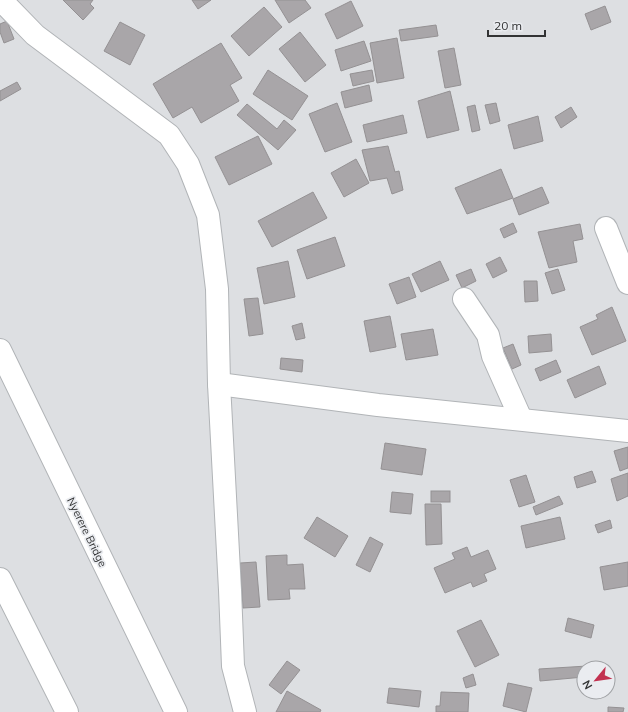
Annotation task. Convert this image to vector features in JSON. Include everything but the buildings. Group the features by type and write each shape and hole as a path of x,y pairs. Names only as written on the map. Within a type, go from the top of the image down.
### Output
{"street":[{"path":"1,0 35,35 169,135 188,164 208,215 218,289 219,384 233,666 245,712"},
{"path":"606,228 628,283"},
{"path":"464,299 488,335 493,356 521,419"},
{"name":"Nyerere Bridge","path":"0,350 176,712"},
{"path":"219,384 378,405 628,431"},
{"path":"0,579 67,712"}]}
